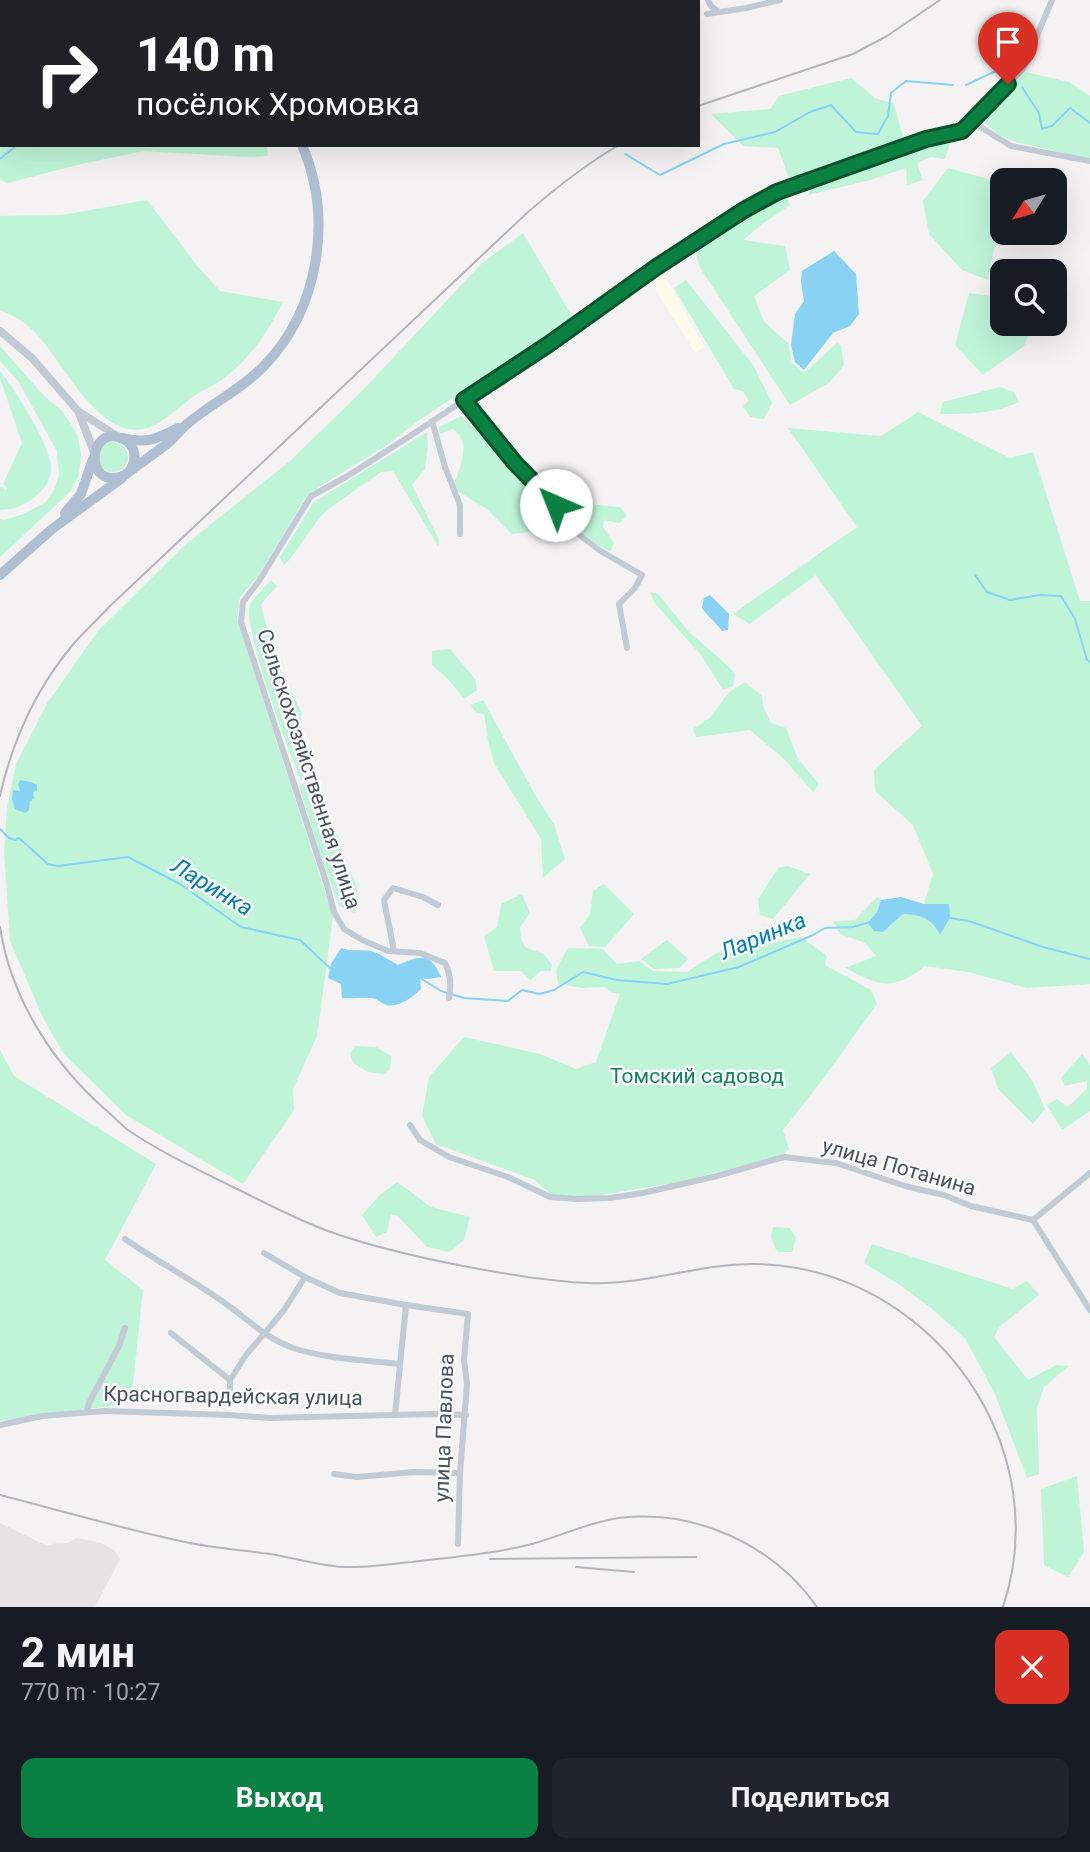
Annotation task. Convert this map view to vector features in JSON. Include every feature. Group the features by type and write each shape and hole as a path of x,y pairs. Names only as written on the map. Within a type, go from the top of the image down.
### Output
{"main road":[{"path":"52,529 81,494 94,455 104,439 119,437 137,442 150,441 186,424 265,365 294,323 313,281 318,240 315,183 303,147"},
{"path":"0,575 52,529 169,442 186,424"},
{"path":"94,455 97,469 104,476 115,478 127,474 134,463 134,452 129,443 119,437"}],"street":[{"path":"708,0 719,12"},
{"path":"707,14 780,0"},
{"path":"460,534 460,505 445,467 432,421 549,344 655,268 766,198 926,139 962,131 1023,69 1052,0"},
{"path":"972,120 1011,146 1090,161"},
{"path":"0,331 32,358 78,411 119,437"},
{"path":"464,400 515,463 556,505 576,533 642,575 635,588 619,604 627,648"},
{"path":"78,411 94,455"},
{"name":"Сельскохозяйственная улица","path":"432,421 346,477 311,496 259,581 243,602 242,622 334,912 344,929 362,940 388,951 420,953 445,963 449,972 449,998"},
{"path":"394,951 384,900 393,888 423,897 438,905"},
{"name":"улица Потанина","path":"410,1125 420,1140 449,1157 498,1174 550,1197 610,1198 672,1187 784,1157 836,1163 905,1186 944,1195 971,1206 1033,1220"},
{"path":"1090,1172 1033,1220 1090,1310"},
{"path":"125,1239 226,1304 275,1341 304,1351 400,1364"},
{"path":"264,1254 340,1293 406,1305 396,1415"},
{"path":"230,1395 230,1380 246,1355 284,1310 305,1277"},
{"name":"улица Павлова","path":"406,1305 468,1314 464,1360 467,1384 466,1415 460,1472 458,1544"},
{"path":"87,1411 125,1328"},
{"name":"Красногвардейская улица","path":"171,1333 230,1380"},
{"name":"Красногвардейская улица","path":"0,1425 41,1416 87,1411 270,1418 466,1415"},
{"path":"334,1474 357,1477 414,1472 460,1472"}],"shaded area":[{"path":"664,274 705,347 695,353 654,287 654,280"},
{"path":"0,1523 47,1546 67,1543 77,1538 101,1543 114,1550 120,1559 95,1607 0,1607"}],"green space":[{"path":"1026,72 1069,82 1090,96 1090,159 1016,142 999,135 985,123 988,109"},
{"path":"851,78 875,98 894,104 904,140 790,181 778,148 743,146 711,114 770,109 779,96"},
{"path":"950,143 945,159 931,157 917,163 923,180 907,185 906,168 808,195 815,180 848,167 915,148"},
{"path":"0,147 267,147 268,156 246,157 143,151 8,183 0,180"},
{"path":"948,168 990,179 990,245 995,245 990,259 988,280 962,270 929,234 923,201"},
{"path":"784,193 790,205 743,240 785,246 790,270 754,296 764,322 788,343 792,363 804,373 837,343 841,345 844,365 829,383 790,405 699,266 695,247 733,227"},
{"path":"147,200 198,267 220,291 283,302 256,346 240,365 153,426 129,429 112,422 96,410 28,326 0,310 0,216 62,215"},
{"path":"523,233 573,318 418,421 388,444 308,494 258,576 240,597 237,619 333,916 317,1036 293,1089 294,1110 243,1184 126,1115 64,1054 43,1018 10,941 4,850 7,808 16,764 48,702 98,631 185,545 290,461 362,391 482,263"},
{"path":"686,280 753,365 772,403 764,419 750,417 743,406 749,401 743,391 734,389 674,288"},
{"path":"969,293 990,296 990,336 1028,336 1024,346 983,375 955,345"},
{"path":"0,346 45,397 61,410 78,437 81,455 79,475 71,491 0,557 0,519 23,514 45,503 55,488 59,475 57,451 18,381 0,361"},
{"path":"0,371 40,434 51,470 46,485 35,497 18,506 0,510 0,486 5,489 4,494 7,488 3,484 22,443"},
{"path":"1000,387 1014,392 1019,402 990,411 940,414 943,402"},
{"path":"918,412 1010,458 1033,452 1080,601 1090,601 1090,984 1027,988 968,972 925,966 903,980 886,984 845,968 876,956 865,943 840,934 833,921 855,920 877,897 881,900 877,912 883,932 903,914 925,918 940,934 949,905 924,904 933,874 913,825 875,791 874,770 922,726 816,575 750,624 733,614 857,527 788,428 881,436"},
{"path":"461,416 485,439 526,487 544,515 537,531 512,534 488,510 453,488 463,456 462,441 453,429 440,434 439,427"},
{"path":"427,432 425,469 412,485 439,540 438,546 393,471 381,472 321,516 284,565 280,557 314,502"},
{"path":"113,442 123,447 128,457 123,467 113,472 103,467 98,457 103,447"},
{"path":"564,502 620,507 627,516 619,523 604,520 603,527 614,543 610,552 576,526 560,504"},
{"path":"271,580 277,586 261,604 282,674 301,711 302,744 312,772 301,781 268,691 249,618 250,605"},
{"path":"650,592 658,594 689,632 728,666 735,674 733,686 723,690 701,655 654,602"},
{"path":"450,649 475,679 477,690 464,699 432,665 432,651"},
{"path":"745,682 762,696 763,706 771,723 786,728 798,759 819,784 813,792 784,759 750,730 696,737 693,729 711,717 729,692"},
{"path":"483,700 554,824 565,859 543,878 541,839 494,763 484,714 476,713 471,705"},
{"path":"312,781 329,825 339,837 342,863 357,886 355,913 339,906 320,854 299,786"},
{"path":"787,866 810,874 773,919 760,915 758,899 778,868"},
{"path":"604,884 634,914 605,947 589,946 580,928 590,914 593,891"},
{"path":"522,894 530,913 520,927 521,939 525,947 544,954 552,965 551,971 541,971 530,980 521,971 494,971 484,936 497,927 501,904"},
{"name":"Томский садовод","path":"801,937 827,956 825,965 871,990 877,1004 783,1130 789,1149 781,1156 679,1182 576,1197 551,1195 535,1180 436,1144 422,1116 429,1077 464,1037 540,1054 576,1069 596,1062 620,994 604,987 583,988 558,984 556,970 568,948 603,949 617,964 639,961 653,971 687,972 715,954 747,940 761,945"},
{"path":"667,940 688,959 680,968 654,969 641,959"},
{"path":"355,1046 376,1047 391,1056 390,1069 383,1074 368,1072 353,1063 350,1054"},
{"path":"0,1050 14,1076 156,1164 105,1260 143,1290 132,1393 118,1405 0,1421"},
{"path":"1011,1052 1033,1082 1045,1109 1033,1124 998,1089 991,1068"},
{"path":"1082,1054 1090,1065 1090,1111 1062,1130 1047,1105 1057,1099 1068,1107 1087,1089 1087,1081 1065,1086 1061,1078"},
{"path":"397,1182 431,1207 470,1217 464,1240 449,1252 427,1247 398,1216 391,1214 387,1232 376,1237 362,1215 379,1196"},
{"path":"773,1227 790,1228 796,1238 792,1252 777,1252 771,1237"},
{"path":"872,1244 1013,1289 1027,1281 1039,1295 999,1327 994,1337 1028,1380 1056,1365 1069,1366 1044,1387 1037,1408 1039,1474 1027,1478 995,1394 965,1338 931,1308 864,1263"},
{"path":"1077,1476 1084,1552 1068,1577 1044,1565 1041,1489"}],"water":[{"path":"834,251 856,274 859,314 850,326 833,333 804,370 795,362 791,345 795,314 804,301 802,271"},
{"path":"710,595 729,614 728,630 722,631 702,608 704,598"},
{"path":"20,780 37,785 29,810 25,813 15,809 12,799 13,790 20,791"},
{"path":"901,897 924,904 949,904 950,918 940,935 925,918 903,914 883,932 874,931 868,923 877,912 881,900"},
{"path":"341,948 371,951 398,965 424,958 433,963 441,977 420,978 421,989 395,1005 386,1005 373,998 342,998 341,984 328,978 331,964"}],"waterway":[{"path":"966,85 998,70 1007,71"},
{"path":"625,154 660,175 724,144 775,132 810,112 831,105 856,132 878,134 888,116 891,93 906,81 953,85"},
{"path":"1022,87 1039,113 1042,129 1052,126 1070,108 1090,123"},
{"path":"0,159 15,147"},
{"path":"975,575 987,592 1010,600 1040,595 1061,596 1075,619 1087,660 1090,662"},
{"name":"Ларинка","path":"0,829 9,838 19,838 48,864 58,866 128,857 180,884 241,927 300,940 331,969"},
{"name":"Ларинка","path":"950,918 969,921 1043,947 1090,959"},
{"name":"Ларинка","path":"420,978 441,991 464,998 508,1001 522,990 540,994 554,990 583,972 617,980 667,984 739,967 825,928 853,927 870,922"}],"railway":[{"path":"700,105 853,54 887,36 940,0"},
{"path":"0,796 19,733 28,714 62,658 80,637 528,212 572,176 616,147"},
{"path":"0,927 14,980 24,1004 52,1051 87,1093 125,1128 153,1146 304,1221 378,1247 446,1263 557,1281 604,1283 724,1266 786,1266 852,1284 901,1312 943,1348 976,1392 1000,1442 1013,1495 1015,1551 1003,1607"},
{"path":"0,1495 185,1542 343,1567 412,1562 502,1550 532,1544 619,1518 676,1519 730,1536 755,1549 778,1565 817,1607"},
{"path":"490,1559 696,1557"},
{"path":"576,1567 634,1572"}],"route":[{"path":"556,505 515,463 464,400 744,210 777,192 926,139 962,131 1008,84"}]}
